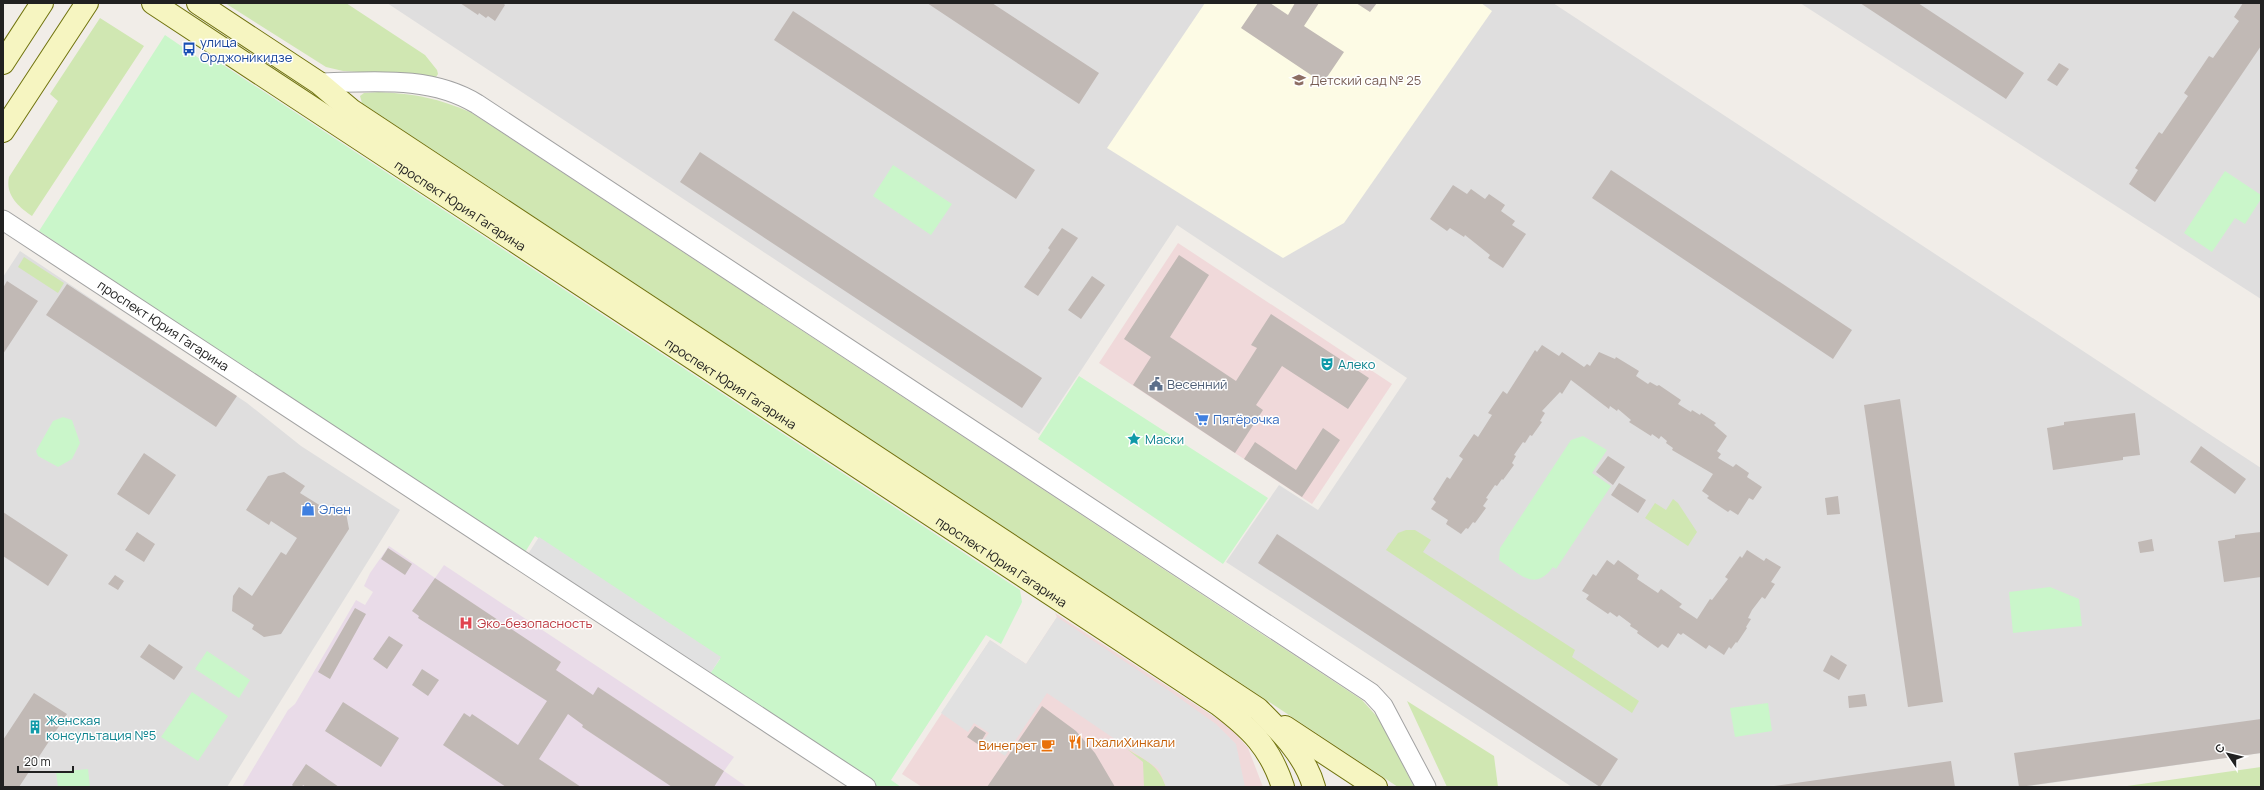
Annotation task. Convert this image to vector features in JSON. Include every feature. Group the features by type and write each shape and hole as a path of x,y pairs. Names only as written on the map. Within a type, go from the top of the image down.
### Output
{"main road":[{"path":"3,63 42,3"},
{"path":"3,131 87,3"},
{"name":"проспект Юрия Гагарина","path":"153,3 1218,704 1257,736 1272,759 1283,787"},
{"name":"проспект Юрия Гагарина","path":"198,3 319,83 351,110 1258,709 1296,750 1306,765 1314,787"},
{"path":"1258,709 1376,787"}],"street":[{"path":"319,83 384,82 428,85 456,92 477,104 1371,693 1383,706 1426,787"},
{"name":"проспект Юрия Гагарина","path":"3,220 866,787"}],"shaded area":[{"path":"387,3 1553,3 2261,468 2261,753 2024,787 1572,787 1226,562 1279,485 1318,510 1407,378 1177,225 1039,434"},
{"name":"Детский сад № 25","path":"1205,3 1481,3 1492,11 1344,223 1283,258 1107,148"},
{"path":"1800,3 2261,3 2261,299"},
{"path":"1178,243 1392,384 1312,504 1099,363"},
{"path":"20,251 247,403 301,446 400,510 227,787 3,787 3,277"},
{"path":"539,537 721,657 710,674 528,554"},
{"path":"389,546 435,578 444,565 734,757 724,771 747,787 242,787 288,710 295,704 356,600 365,605 373,592 364,586 370,573"},
{"path":"1055,613 1230,727 1248,748 1263,787 922,787 902,774 990,640 1026,664 1057,617"},
{"path":"1057,617 1171,692 1216,724 1236,744 1245,787 1166,787 1160,771 1156,767 1047,693 1005,756 983,741 989,733 974,723 968,732 941,713 990,640 1026,664"}],"green space":[{"path":"225,3 346,3 425,55 437,70 438,74 436,77 343,71 326,67"},
{"path":"100,18 144,46 32,216 22,209 11,195 8,183 9,177 58,101 50,94"},
{"path":"165,35 209,65 214,59 1020,590 1022,602 1001,644 986,635 891,780 901,787 877,787 709,675 720,659 535,536 524,554 39,231"},
{"path":"379,92 404,94 437,100 472,113 1362,700 1381,721 1414,787 1398,787 362,103 360,96 364,93"},
{"path":"893,165 952,204 931,235 873,196"},
{"path":"2225,171 2261,195 2261,199 2245,224 2235,218 2212,252 2184,233"},
{"path":"24,257 64,283 58,293 18,267"},
{"path":"1079,376 1268,498 1223,564 1038,439"},
{"path":"63,417 72,420 80,443 72,459 58,467 38,456 36,451 53,421"},
{"path":"1583,436 1607,450 1592,473 1611,486 1556,569 1553,567 1546,575 1539,579 1533,580 1526,578 1499,560 1500,548 1571,440"},
{"path":"1673,499 1678,503 1697,532 1688,546 1645,518 1655,503 1666,510"},
{"path":"1406,530 1415,530 1431,540 1423,552 1575,650 1572,657 1639,701 1632,713 1386,550 1398,533"},
{"path":"2050,587 2079,599 2082,626 2013,633 2009,592"},
{"path":"207,651 250,680 239,698 195,669"},
{"path":"192,692 228,716 198,761 161,737"},
{"path":"1407,701 1494,756 1498,787 1447,787"},
{"path":"1768,703 1772,731 1735,737 1730,708"},
{"path":"1127,749 1151,764 1163,779 1166,787 1144,787 1143,762"},
{"path":"2261,767 2261,787 2120,787"},
{"path":"88,769 90,787 58,787 56,772"}],"building":[{"path":"460,3 503,3 505,5 495,21 488,16 486,18 479,13 478,15"},
{"path":"927,3 992,3 1099,73 1079,104"},
{"path":"1258,3 1270,3 1288,15 1295,3 1319,3 1304,26 1344,52 1323,83 1241,28"},
{"path":"1356,3 1377,3 1370,12"},
{"path":"1860,3 1918,3 2024,73 2006,99"},
{"path":"2243,3 2261,3 2261,46 2155,202 2129,184 2138,170 2135,168 2159,132 2162,134 2188,96 2184,93 2209,56 2213,58 2239,21 2234,17"},
{"path":"793,11 1035,170 1016,199 774,40"},
{"path":"2059,63 2069,69 2057,86 2047,80"},
{"path":"700,152 1042,378 1022,408 680,182"},
{"path":"1611,170 1852,330 1833,359 1592,198"},
{"path":"1453,185 1467,194 1471,189 1485,199 1489,194 1505,205 1501,211 1515,221 1512,225 1526,234 1503,268 1488,258 1490,255 1465,235 1464,237 1450,228 1447,231 1430,219"},
{"path":"1062,228 1078,238 1038,296 1024,287 1050,250 1048,248"},
{"path":"1179,255 1209,275 1170,337 1236,381 1257,348 1251,345 1271,314 1369,378 1348,409 1282,366 1256,405 1263,410 1235,453 1133,385 1151,357 1124,339"},
{"path":"1092,276 1105,285 1081,319 1068,310"},
{"path":"7,281 38,301 3,354 3,288"},
{"path":"67,284 237,396 216,427 46,315"},
{"path":"1542,345 1559,356 1562,352 1584,367 1587,364 1590,366 1599,352 1615,359 1616,357 1639,371 1636,376 1648,384 1650,382 1657,386 1659,385 1681,400 1678,404 1691,412 1692,410 1700,415 1701,413 1716,423 1714,425 1727,436 1717,451 1721,454 1718,458 1733,467 1736,464 1749,473 1747,477 1762,487 1753,500 1749,498 1738,515 1730,510 1728,512 1707,498 1709,496 1702,491 1713,474 1672,450 1673,448 1666,443 1667,441 1661,436 1659,439 1652,434 1651,436 1629,422 1631,420 1618,409 1617,411 1610,406 1609,409 1571,380 1562,394 1560,392 1542,411 1545,413 1540,421 1542,422 1532,436 1530,435 1525,443 1523,442 1514,455 1516,456 1512,463 1514,465 1503,480 1502,479 1497,486 1495,485 1486,498 1488,499 1483,506 1486,508 1475,523 1473,522 1468,529 1466,528 1461,534 1446,524 1448,520 1431,509 1436,502 1433,499 1447,477 1450,479 1463,459 1459,456 1474,434 1478,437 1492,415 1488,413 1503,391 1507,394 1535,350 1537,352"},
{"path":"1900,399 1943,702 1908,707 1864,405"},
{"path":"2135,413 2140,455 2123,457 2123,460 2053,470 2047,428 2064,425 2064,422"},
{"path":"1323,428 1340,440 1302,497 1244,459 1255,442 1296,470"},
{"path":"2201,446 2246,479 2235,494 2190,462"},
{"path":"144,453 176,475 149,515 117,494"},
{"path":"1608,456 1625,467 1613,485 1596,472"},
{"path":"284,472 305,486 300,493 329,511 333,504 346,513 349,529 281,634 264,637 252,629 254,625 232,611 233,596 239,587 252,596 281,552 286,555 297,538 271,521 269,525 246,510 268,476"},
{"path":"1619,483 1646,500 1638,513 1611,495"},
{"path":"1838,496 1840,514 1827,515 1825,498"},
{"path":"3,512 68,555 48,586 3,556"},
{"path":"137,532 155,544 144,562 125,550"},
{"path":"2261,532 2261,577 2224,582 2218,541 2235,538 2235,535"},
{"path":"1277,534 1618,759 1600,787 1258,563"},
{"path":"2152,539 2154,551 2140,553 2138,542"},
{"path":"388,548 412,564 405,575 381,559"},
{"path":"1747,550 1764,561 1766,558 1781,567 1771,582 1775,584 1765,599 1762,597 1752,610 1748,618 1751,619 1746,627 1747,628 1737,643 1736,642 1731,649 1729,647 1724,655 1709,645 1706,649 1683,633 1681,635 1678,633 1668,648 1662,644 1658,648 1637,633 1638,631 1630,626 1631,624 1619,615 1617,617 1610,612 1608,614 1586,599 1589,595 1582,591 1593,574 1596,576 1607,560 1614,565 1618,560 1639,575 1637,579 1658,593 1661,589 1682,604 1679,607 1697,619 1710,599 1712,600 1728,579 1725,577 1740,556 1742,558"},
{"path":"115,575 124,581 118,590 108,584"},
{"path":"435,578 561,662 556,670 593,695 598,687 724,771 714,787 672,787 582,727 583,725 568,714 539,759 581,787 506,787 443,745 464,713 470,717 472,714 518,745 547,701 418,618 419,616 412,611"},
{"path":"355,608 366,614 330,679 318,672"},
{"path":"389,636 403,645 387,669 373,659"},
{"path":"149,644 183,667 174,680 140,657"},
{"path":"1831,655 1847,665 1839,680 1823,671"},
{"path":"422,669 439,680 428,696 412,685"},
{"name":"Женская консультация №5","path":"34,693 67,714 19,787 3,787 3,740"},
{"path":"1865,694 1867,706 1849,708 1848,696"},
{"path":"343,702 399,738 381,767 325,731"},
{"path":"1042,706 1076,731 1095,753 1115,787 987,787"},
{"path":"2261,719 2261,753 2019,787 2014,753"},
{"path":"975,726 986,733 979,745 967,737"},
{"path":"1951,761 1955,787 1774,787 1774,786"},
{"path":"306,764 339,787 306,787 303,785 302,787 294,787 292,785"}],"place":[{"name":"улица Орджоникидзе","path":"189,49"},
{"name":"Детский сад № 25","path":"1299,80"},
{"name":"Алеко","path":"1327,364"},
{"name":"Весенний","path":"1156,384"},
{"name":"Пятёрочка","path":"1202,419"},
{"name":"Маски","path":"1134,439"},
{"name":"Элен","path":"308,509"},
{"name":"Эко-безопасность","path":"466,623"},
{"name":"Женская консультация №5","path":"35,727"},
{"name":"ПхалиХинкали","path":"1075,742"},
{"name":"Винегрет","path":"1048,745"}]}
